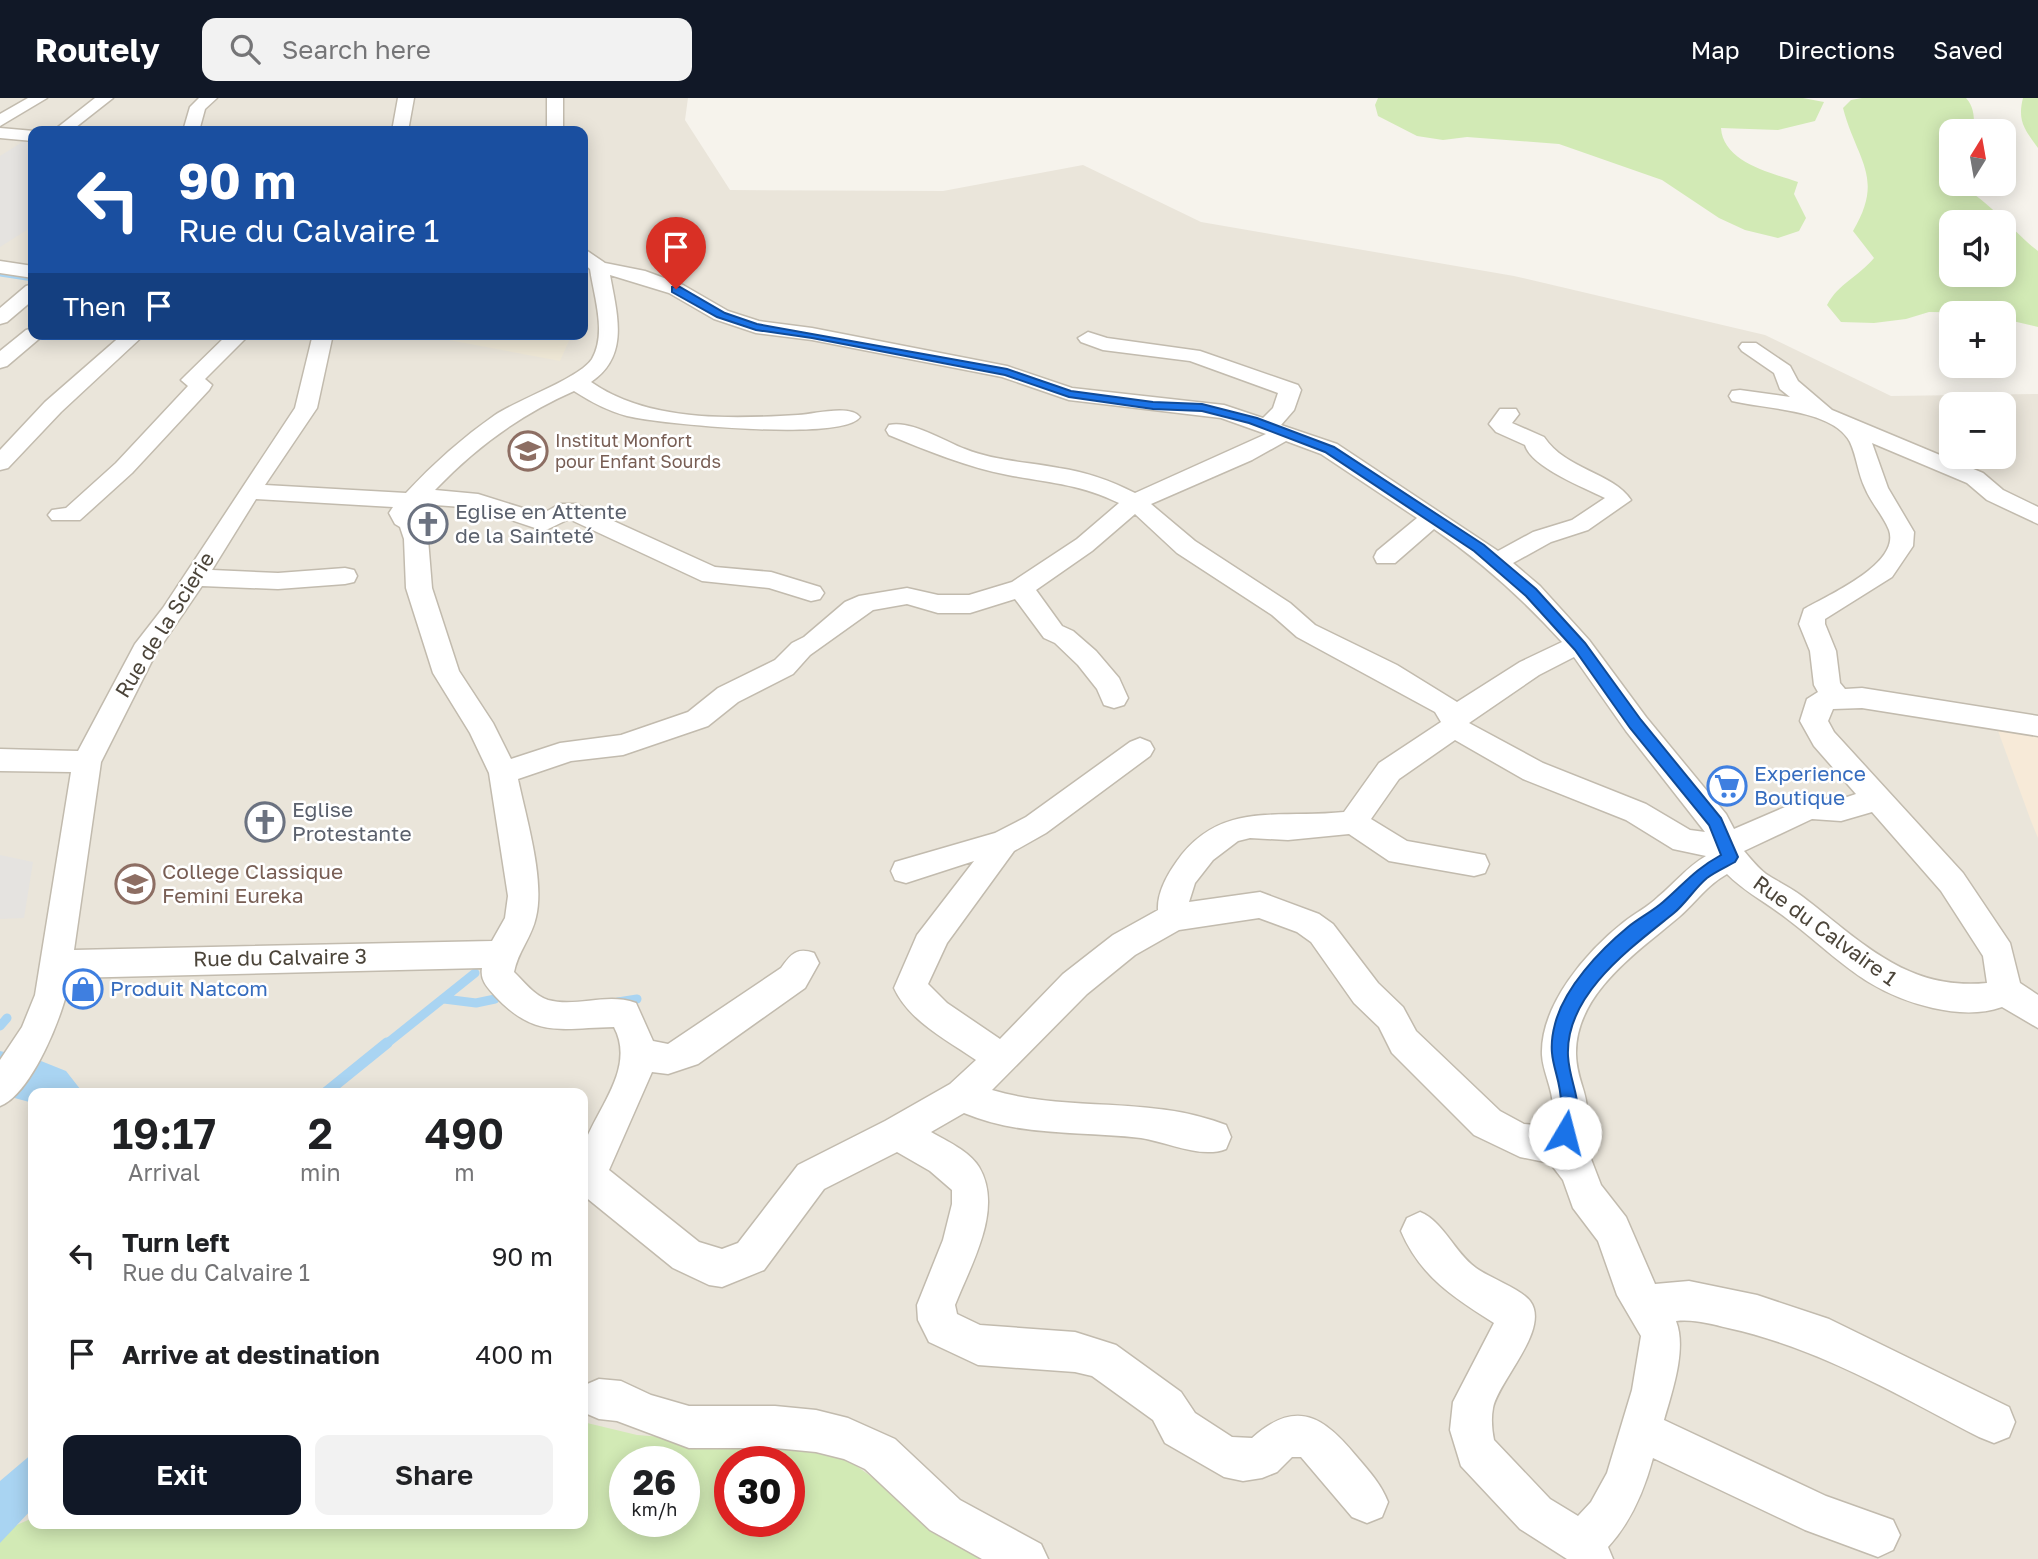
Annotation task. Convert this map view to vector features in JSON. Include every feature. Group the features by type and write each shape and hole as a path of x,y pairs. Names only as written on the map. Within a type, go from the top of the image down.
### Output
{"street":[{"path":"0,121 39,98"},
{"path":"68,126 105,98"},
{"path":"192,126 198,107 209,98"},
{"path":"401,126 406,98"},
{"path":"555,98 555,126"},
{"path":"0,133 28,136"},
{"name":"Rue du Calvaire 1","path":"414,498 483,431 522,407 576,382 602,359 607,347 607,307 591,261"},
{"name":"Rue du Calvaire 1","path":"591,261 676,289 721,315 756,327 812,334 1007,372 1069,394 1153,406 1202,408 1277,429 1329,449 1433,517 1496,562 1531,592 1580,646 1636,724 1716,822 1728,852 1754,882 1789,903 1866,965 1903,987 1952,998 1986,998 2005,991"},
{"path":"0,267 28,271"},
{"path":"0,318 28,294"},
{"path":"0,362 28,338"},
{"path":"503,773 567,753 623,745 698,719 728,695 784,667 801,649 813,643 854,608 868,602 907,596 957,605 1021,588 1086,543 1135,502 1244,454 1277,429 1290,390 1193,355 1103,344 1088,338"},
{"path":"0,463 53,407 128,340"},
{"path":"60,515 72,515 124,468 198,390 201,385 192,380 234,340"},
{"name":"Rue de la Scierie","path":"0,1090 35,1035 51,995 58,964 78,808 87,762 144,651 196,577 249,491 306,408 322,340"},
{"path":"1749,347 1783,370 1788,384 1824,415 1975,478 1995,495 2038,517"},
{"path":"576,382 601,398 677,418 720,424 849,417"},
{"path":"1740,396 1816,407"},
{"path":"1496,562 1542,537 1580,525 1619,500 1613,493 1558,464 1537,449 1536,442 1528,436 1505,428 1500,424 1508,414"},
{"path":"1836,698 1827,685 1823,651 1812,624 1813,615 1860,590 1899,554 1903,543 1902,532 1876,488 1865,463 1859,437 1844,425"},
{"path":"897,430 961,456 1008,468 1097,484 1135,502 1186,547 1281,609 1306,631 1388,672 1444,705 1456,724 1533,771 1592,797 1636,812 1684,841 1728,852"},
{"path":"249,491 478,501 544,523 568,509 711,575 771,580 811,593"},
{"path":"414,498 401,513 403,519 411,523 416,539 419,588 446,673 483,730 503,773 524,896 520,920 501,954 498,976 534,1010 549,1015 610,1011 624,1013 634,1028 638,1054 634,1074 588,1177 615,1195 685,1255 709,1266 722,1268 751,1257 811,1177 898,1133 962,1095 1085,976 1124,945 1174,917 1235,911 1260,905 1308,923 1322,933 1366,993 1391,1017 1404,1042 1487,1123 1520,1140 1552,1144 1563,1151 1578,1171 1586,1195 1613,1230 1631,1281 1661,1333 1652,1390 1626,1481 1587,1551 1535,1514 1476,1451 1471,1430 1473,1402 1512,1331 1516,1314 1462,1281 1442,1263 1420,1231"},
{"path":"1386,557 1433,517"},
{"path":"196,577 278,581 345,576"},
{"path":"1021,588 1053,632 1064,637 1087,658 1109,685 1114,698"},
{"path":"1353,822 1389,771 1449,730 1527,668 1558,652 1580,646"},
{"path":"2038,726 1941,709 1836,698 1828,699 1817,706 1814,721 1824,739 1952,882 1999,953 2005,991 2038,1013"},
{"path":"1002,1059 935,1013 910,988 931,937 978,881 999,845 1022,829 1036,825 1140,749"},
{"path":"0,760 87,762"},
{"path":"1552,1144 1565,1133 1571,1102 1559,1055 1564,1023 1576,999 1604,962 1633,933 1669,907 1702,873 1728,852 1806,809 1816,807 1842,810 1877,799"},
{"path":"1174,917 1171,906 1176,885 1185,869 1225,835 1241,827 1290,828 1353,822 1400,852 1474,864"},
{"path":"906,871 988,844 999,845"},
{"name":"Rue du Calvaire 3","path":"58,964 501,954"},
{"path":"638,1054 668,1059 686,1054 793,978 803,963"},
{"path":"962,1095 986,1106 1046,1119 1135,1121 1213,1137"},
{"path":"898,1133 967,1180 973,1196 969,1216 936,1305 938,1320 943,1328 978,1345 1075,1352 1102,1359 1167,1406 1180,1428 1224,1457 1243,1460 1262,1457 1284,1437 1306,1436 1321,1446 1367,1502"},
{"path":"1645,1305 1689,1300 1757,1315 1829,1339 1994,1422"},
{"path":"599,1399 621,1401 644,1413 690,1427 775,1427 848,1439 880,1454 945,1515 1026,1559"},
{"path":"1641,1431 1807,1509 1878,1535"}],"shaded area":[{"path":"0,98 688,98 685,120 730,190 943,191 1083,165 1201,222 1514,276 1765,335 1891,396 1939,395 1939,469 2016,469 2016,394 2038,394 2038,1559 0,1559"},
{"path":"24,141 28,141 28,229 0,247 0,156"},
{"path":"449,340 569,340 560,361"},
{"path":"1997,728 2038,737 2038,838 2031,821"},
{"path":"0,855 33,862 24,918 0,919"}],"green space":[{"path":"1378,98 1803,98 1824,102 1815,121 1778,130 1721,128 1730,150 1739,158 1762,170 1798,182 1794,194 1806,218 1799,231 1778,238 1745,230 1719,218 1662,180 1559,144 1467,137 1443,140 1417,136 1378,116 1375,105"},
{"path":"1862,98 1966,98 1974,119 1939,119 1939,196 1976,196 1993,210 1939,210 1939,287 2016,287 2016,232 2038,251 2038,327 2016,322 2016,301 1939,301 1939,312 1874,323 1841,322 1827,305 1837,291 1874,258 1853,231 1867,196 1868,182 1843,108 1851,100"},
{"path":"2023,98 2038,98 2038,148 2023,125"},
{"path":"588,1423 637,1435 781,1446 714,1446 714,1537 805,1537 805,1448 834,1450 987,1559 0,1559 0,1532 28,1520 28,1529 588,1529"}],"water":[{"path":"0,1051 41,1061 66,1071 79,1088 28,1088 28,1102 0,1094"},
{"path":"28,1457 28,1513 0,1543 0,1481"}],"waterway":[{"path":"0,274 28,278"},
{"path":"385,1045 475,973"},
{"path":"444,999 476,1003 495,999"},
{"path":"618,1002 637,999"},
{"path":"0,1026 7,1018"},
{"path":"331,1088 387,1043"}],"place":[{"name":"Institut Monfort pour Enfant Sourds","path":"528,451"},
{"name":"Eglise en Attente de la Sainteté","path":"428,524"},
{"name":"Experience Boutique","path":"1727,786"},
{"name":"Eglise Protestante","path":"265,822"},
{"name":"College Classique Femini Eureka","path":"135,884"},
{"name":"Produit Natcom","path":"83,989"}],"route":[{"path":"676,289 721,315 756,327 812,334 1007,372 1069,394 1153,406 1202,408 1253,420 1329,449 1371,474 1479,548 1531,592 1580,646 1636,724 1716,822 1730,857 1702,873 1669,907 1633,933 1604,962 1576,999 1564,1023 1559,1055 1571,1102 1565,1133"}]}
